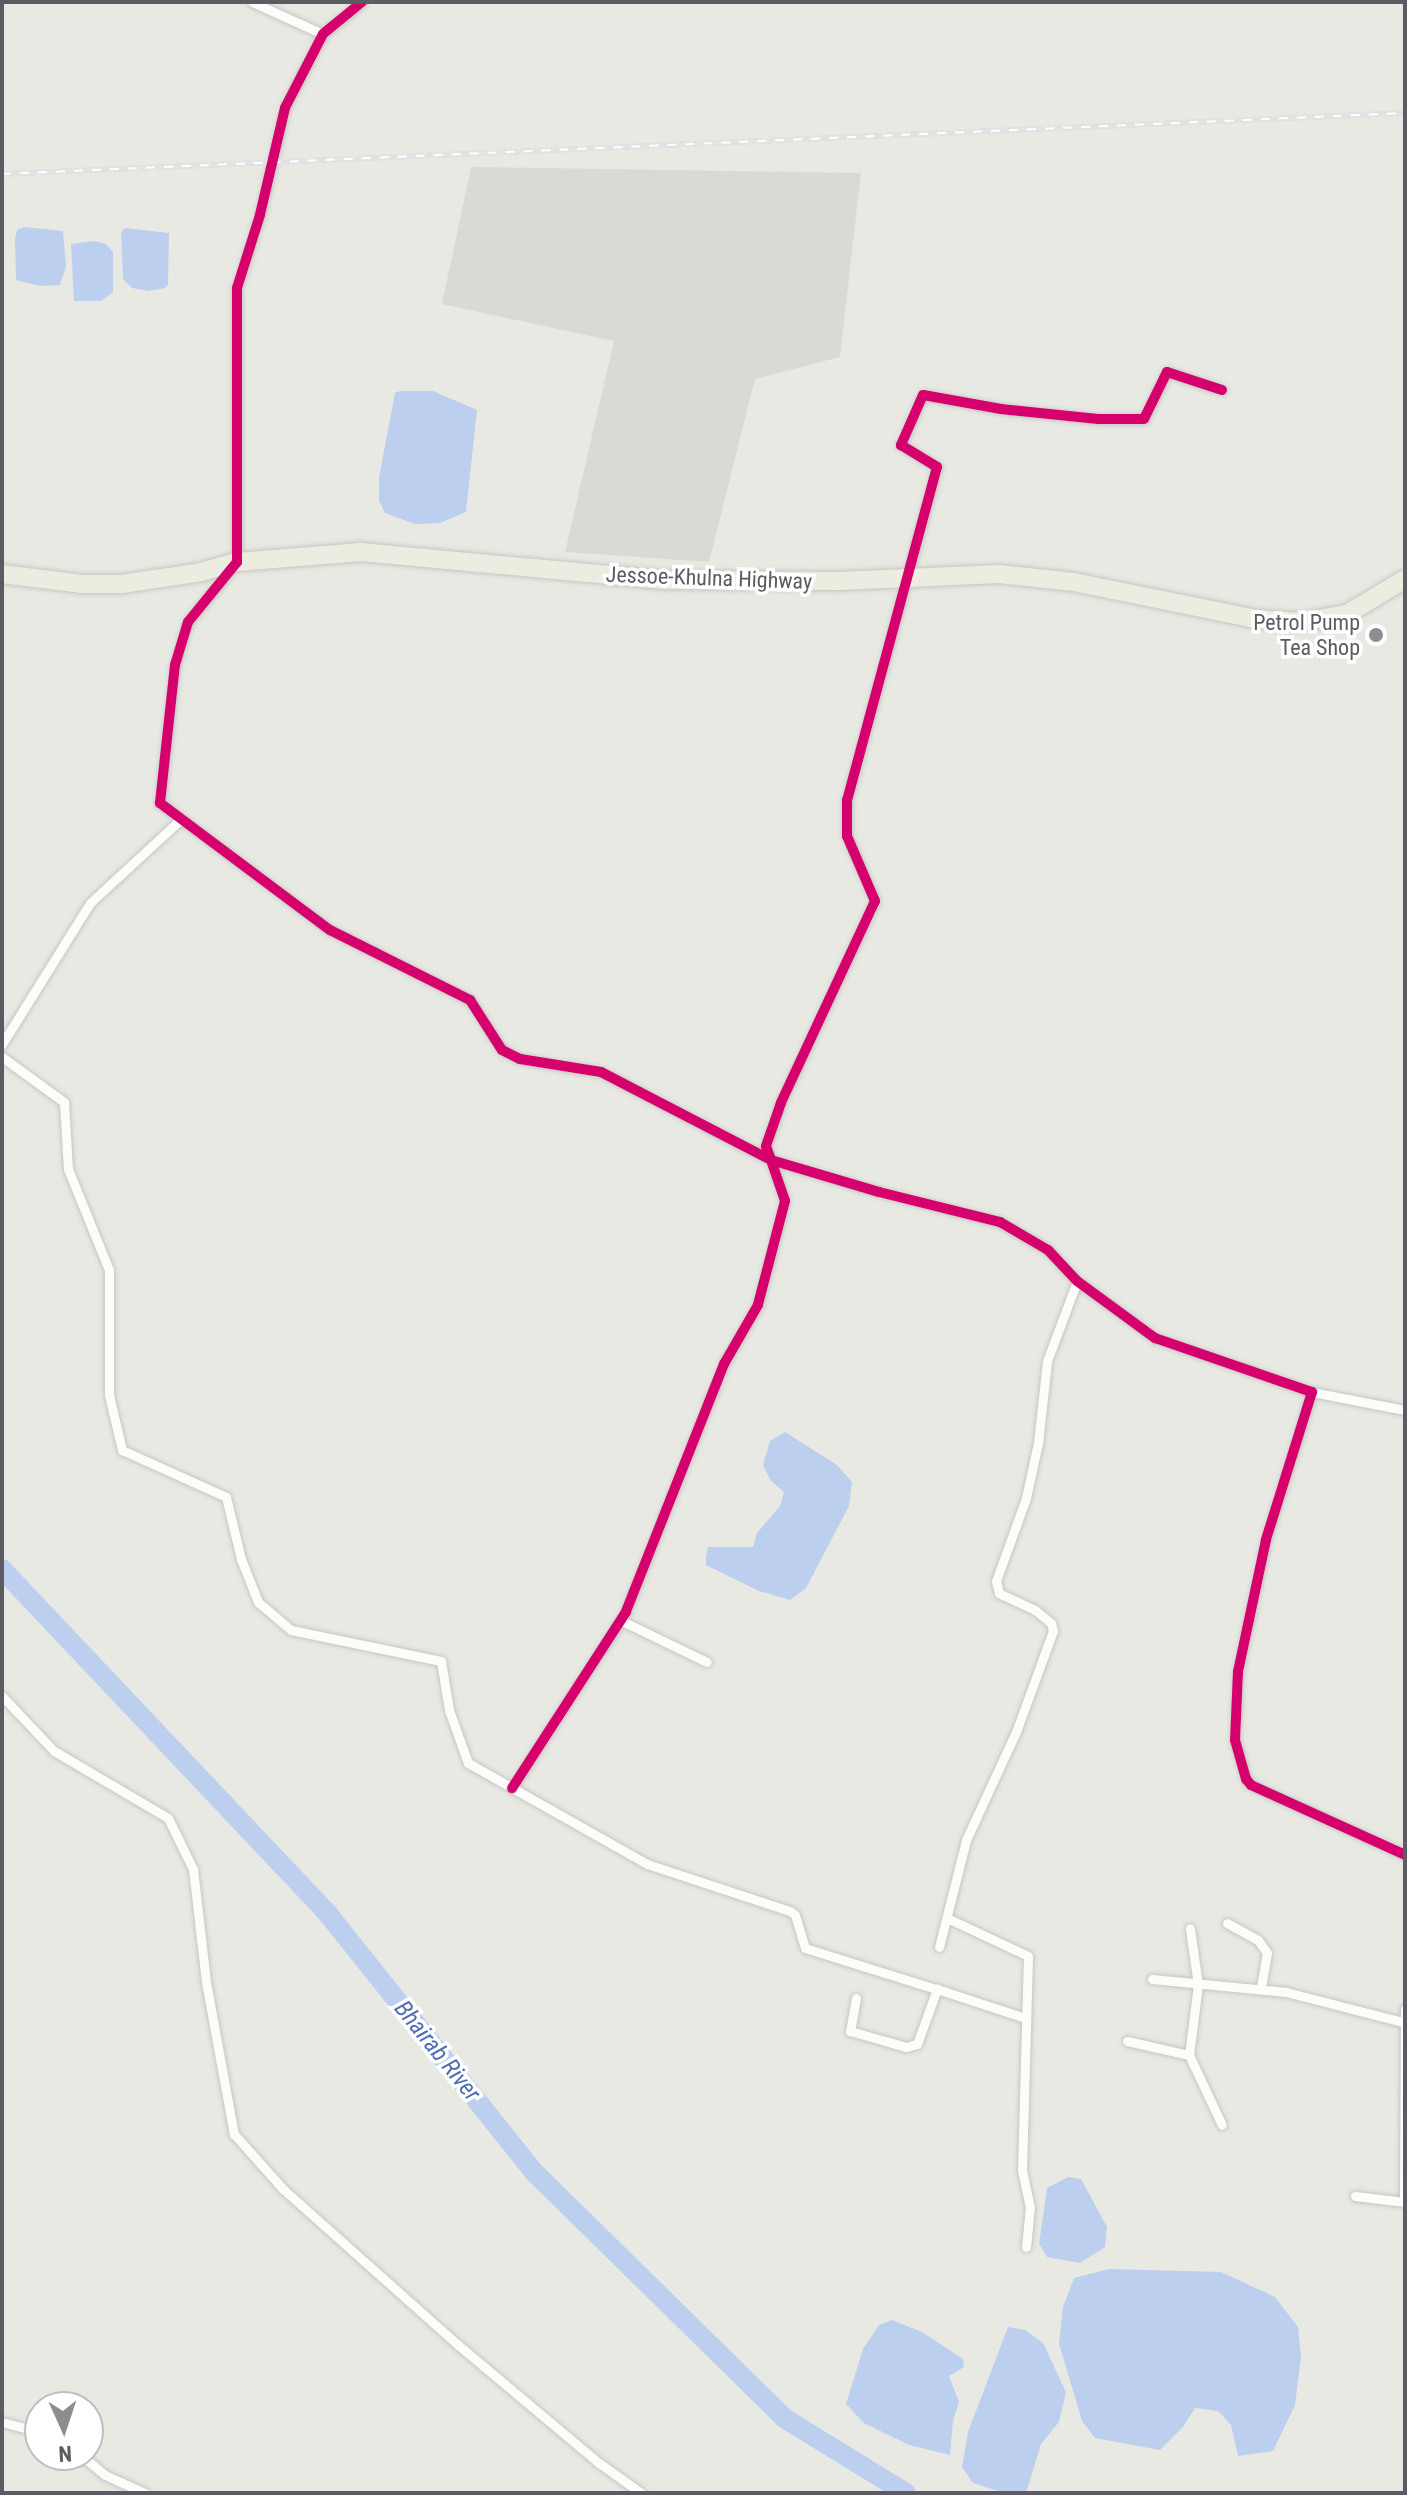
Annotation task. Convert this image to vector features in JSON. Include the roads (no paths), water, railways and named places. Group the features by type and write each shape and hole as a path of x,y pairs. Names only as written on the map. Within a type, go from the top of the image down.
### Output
{"highway":[{"name":"Jessoe-Khulna Highway","path":"2,574 82,584 122,584 201,572 237,562 382,552 664,580 908,578 971,573 1027,575 1256,619 1293,622 1347,614 1405,579"}],"street":[{"path":"252,2 323,34"},
{"path":"362,2 323,34 285,108 260,215 237,288 237,562 188,622 175,665 160,803 330,930 470,1000 502,1050 520,1059 601,1072 771,1160 1000,1222 1048,1250 1077,1281 1155,1338 1312,1392 1405,1410"},
{"path":"512,1788 622,1621 724,1364 758,1305 785,1201 766,1146 781,1103 875,901 847,836 847,800 937,467 901,445 923,395 1001,409 1098,419 1144,419 1167,372 1222,390"},
{"path":"2,1044 90,903 181,819"},
{"path":"2,1057 64,1102 68,1169 109,1270 109,1395 122,1450 226,1497 241,1559 258,1602 291,1630 441,1661 449,1710 468,1763 647,1864 790,1911 797,1921 805,1948 1025,2018"},
{"path":"939,1947 966,1840 1016,1732 1053,1631 1051,1623 1035,1610 999,1593 996,1581 1026,1498 1038,1443 1047,1361 1077,1281"},
{"path":"1312,1392 1266,1540 1238,1672 1235,1740 1246,1779 1251,1785 1405,1855"},
{"path":"622,1621 707,1662"},
{"path":"2,1696 54,1751 168,1818 193,1869 206,1982 234,2134 283,2189 457,2344 599,2463 641,2493"},
{"path":"947,1918 1026,1953 1022,2170 1030,2207 1026,2247"},
{"path":"1227,1923 1258,1940 1267,1953 1261,1987"},
{"path":"1190,1929 1198,1985 1189,2055 1222,2125"},
{"path":"1152,1979 1198,1985 1261,1987 1313,1997 1403,2022"},
{"path":"856,1998 850,2028 852,2034 906,2047 917,2044 936,1989"},
{"path":"1355,2196 1405,2201 1405,2009"},
{"path":"1127,2041 1189,2055"},
{"path":"2,2422 24,2428"},
{"path":"100,2471 145,2493"}],"water":[{"path":"24,227 63,231 66,267 60,285 40,286 16,280 15,239 17,230"},
{"path":"125,228 169,233 168,285 165,288 149,291 132,288 123,279 121,232"},
{"path":"94,241 106,244 113,252 113,292 101,301 74,301 71,244"},
{"path":"433,391 477,410 466,512 440,523 415,524 385,513 379,501 379,478 395,393"},
{"path":"785,1432 837,1465 852,1482 849,1506 806,1588 790,1600 759,1591 706,1565 708,1547 753,1547 757,1533 780,1506 784,1492 771,1481 763,1465 770,1441"},
{"path":"1068,2177 1081,2179 1107,2227 1105,2247 1080,2263 1047,2257 1039,2244 1047,2188"},
{"path":"1109,2269 1221,2272 1275,2297 1298,2327 1301,2357 1295,2405 1273,2451 1238,2456 1231,2425 1218,2411 1195,2408 1183,2427 1160,2450 1095,2438 1082,2421 1059,2344 1063,2307 1074,2278"},
{"path":"892,2320 922,2332 963,2359 964,2367 949,2376 959,2402 953,2421 950,2455 909,2445 864,2423 846,2404 863,2349 879,2325"},
{"path":"1008,2327 1025,2330 1043,2343 1066,2392 1059,2422 1041,2444 1026,2493 1005,2493 973,2483 962,2467 968,2432"}],"waterway":[{"name":"Bhairab River","path":"2,1569 328,1914 533,2171 784,2418 906,2493"}],"railway":[{"path":"2,174 1405,113"}],"place":[{"name":"Petrol Pump Tea Shop","path":"1376,635"}]}
